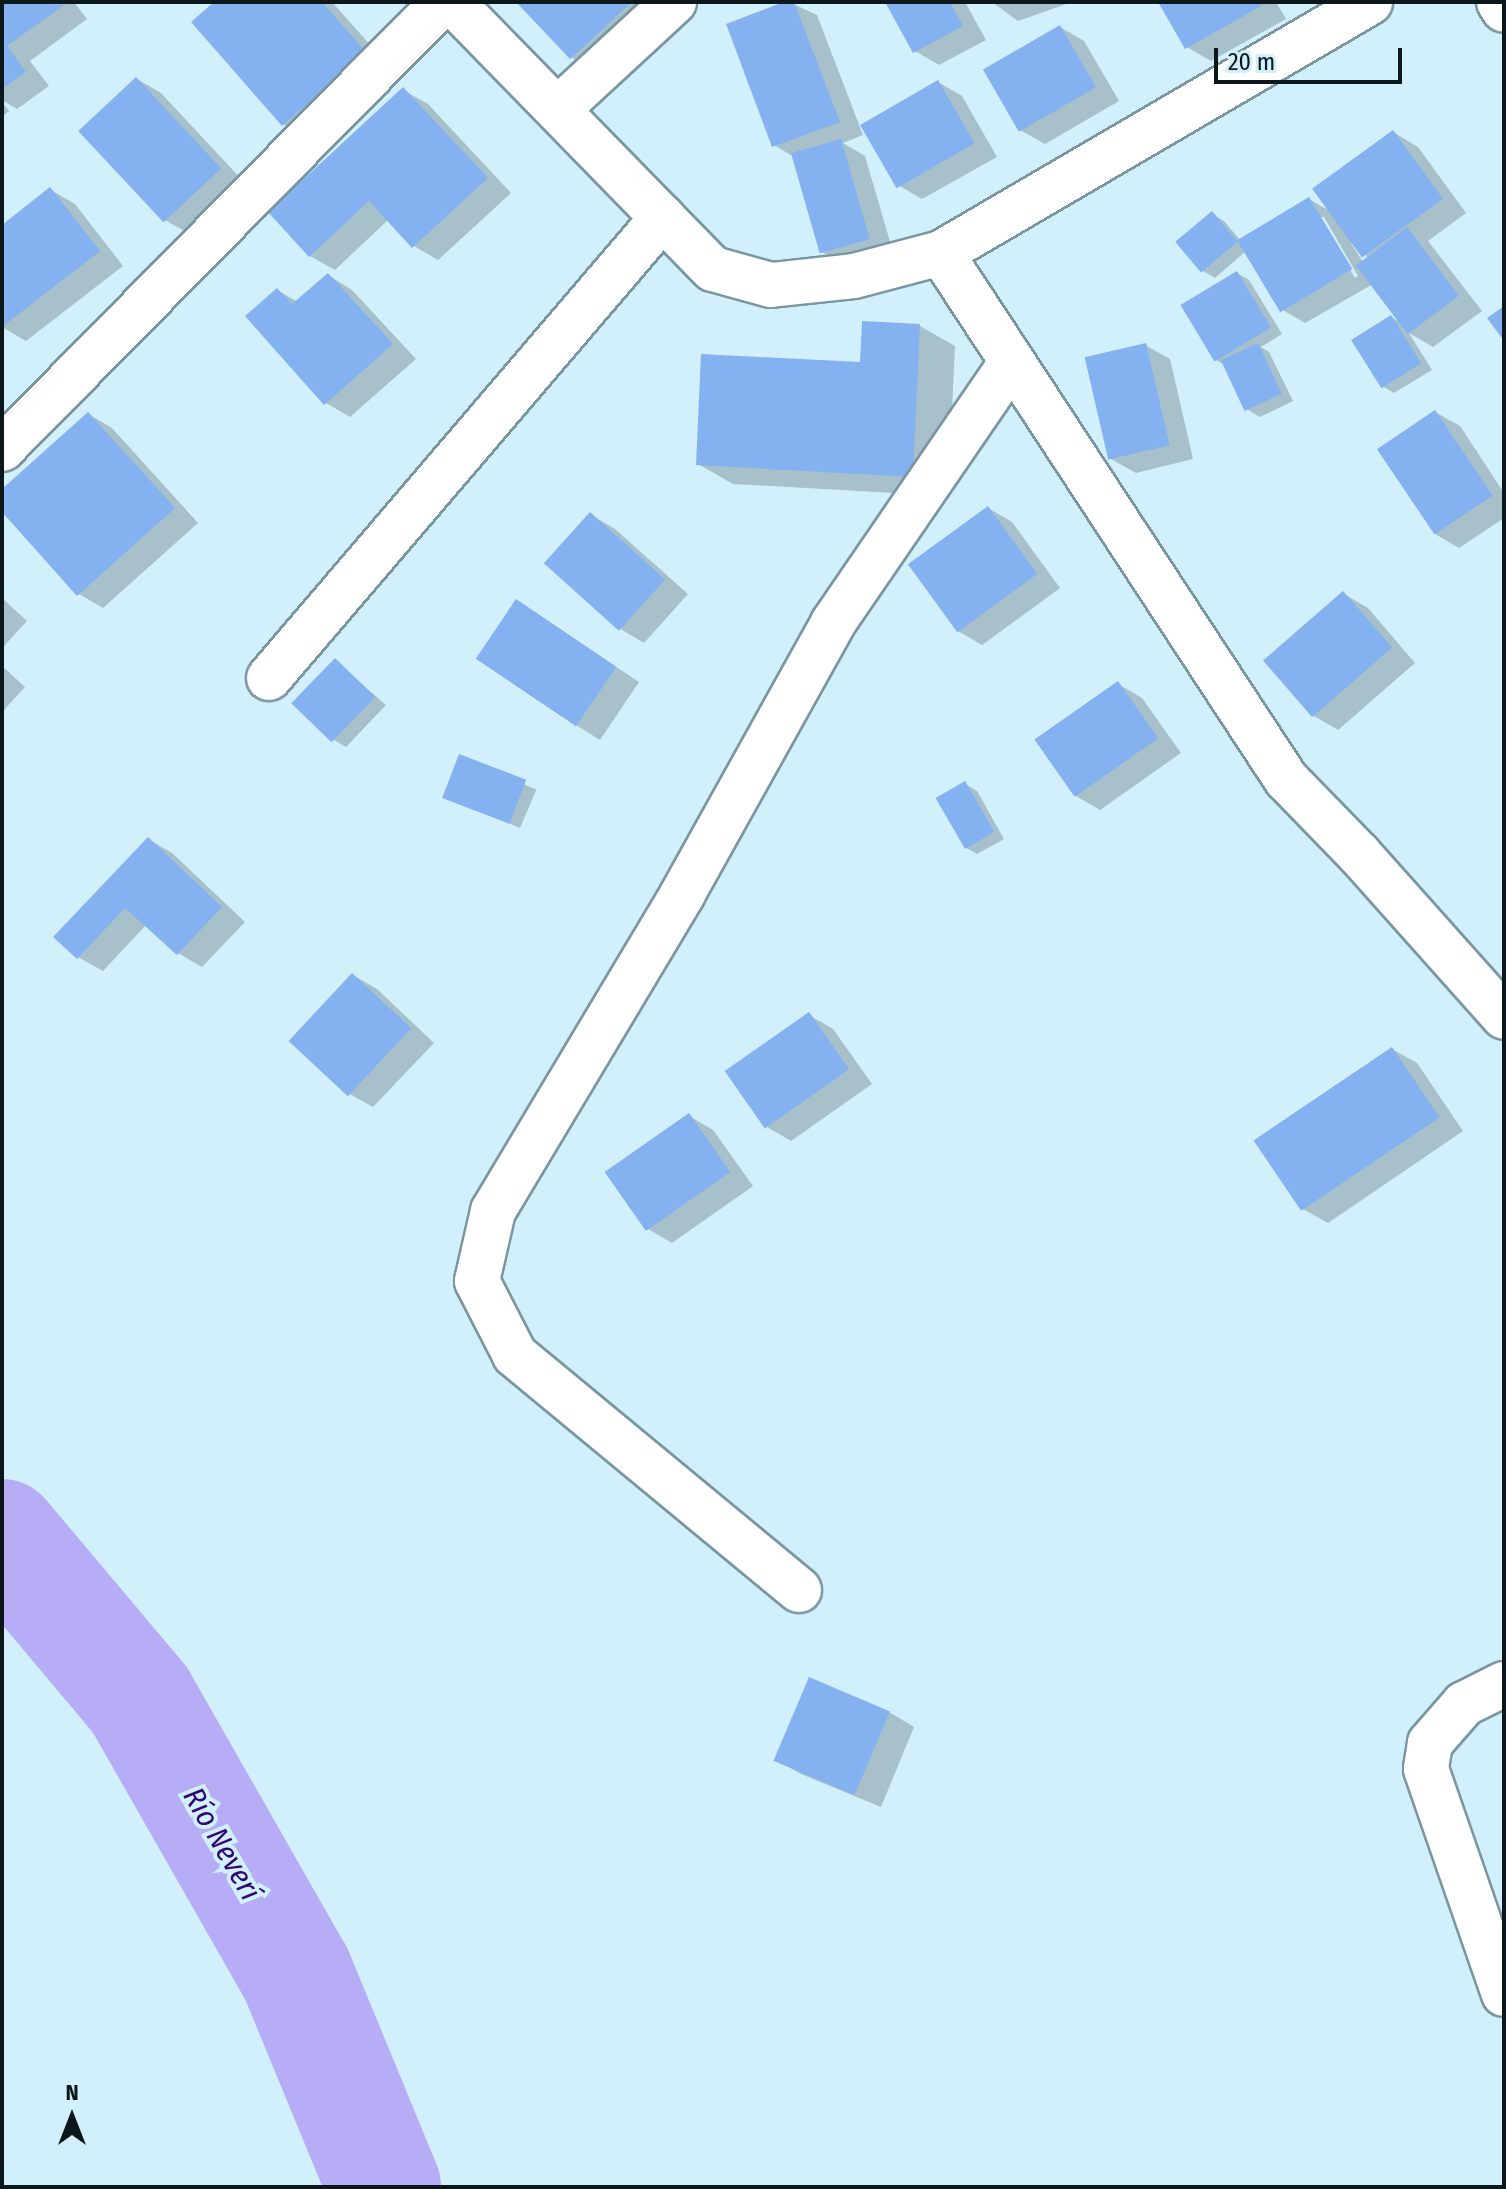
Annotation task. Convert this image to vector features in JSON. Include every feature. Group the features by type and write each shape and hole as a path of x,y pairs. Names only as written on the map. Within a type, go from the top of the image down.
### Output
{"street":[{"path":"2,449 443,2"},
{"path":"452,2 713,269 771,285 854,276 941,253 1370,2"},
{"path":"558,109 674,2"},
{"path":"1499,2 1504,10"},
{"path":"269,678 663,217"},
{"path":"941,253 1286,779 1359,854 1504,1017"},
{"path":"799,1590 515,1355 477,1281 493,1211 683,893 833,623 1012,362"},
{"path":"1504,1684 1464,1704 1430,1743 1426,1769 1504,1994"}],"building":[{"path":"2,2 64,5 7,46 26,72 2,89"},
{"path":"214,2 322,2 366,52 282,126 191,22"},
{"path":"516,2 628,2 630,4 570,59"},
{"path":"784,2 794,2 840,122 772,147 726,24"},
{"path":"885,2 950,2 963,26 913,53"},
{"path":"1158,2 1261,2 1263,5 1185,49"},
{"path":"1060,25 1096,87 1019,132 983,70"},
{"path":"136,77 221,168 163,222 78,131"},
{"path":"938,80 974,143 897,188 860,125"},
{"path":"403,87 488,178 412,248 369,201 309,257 268,212"},
{"path":"1393,130 1443,199 1362,258 1312,189"},
{"path":"841,139 870,239 820,253 791,153"},
{"path":"50,187 100,251 2,327 2,225"},
{"path":"1309,197 1352,269 1280,312 1237,240"},
{"path":"1212,211 1238,242 1201,272 1175,242"},
{"path":"1407,227 1459,296 1408,334 1356,266"},
{"path":"1237,271 1271,328 1214,362 1180,305"},
{"path":"328,273 393,344 324,405 245,316 277,288 292,304"},
{"path":"1504,306 1504,341 1487,318"},
{"path":"1391,315 1421,363 1381,388 1351,340"},
{"path":"862,321 920,324 913,477 696,465 701,354 860,362"},
{"path":"1146,343 1170,445 1108,459 1085,357"},
{"path":"1258,343 1282,394 1245,411 1221,360"},
{"path":"1435,410 1493,495 1435,535 1377,449"},
{"path":"88,412 175,508 77,596 2,512 2,489"},
{"path":"988,506 1037,574 957,632 908,564"},
{"path":"590,512 665,580 619,631 544,563"},
{"path":"1343,591 1392,648 1312,717 1263,661"},
{"path":"516,599 616,667 576,726 476,659"},
{"path":"335,658 375,697 332,742 291,703"},
{"path":"1118,681 1158,738 1075,797 1034,740"},
{"path":"459,754 526,780 509,824 442,798"},
{"path":"965,781 994,832 965,849 936,798"},
{"path":"148,837 222,907 177,955 125,908 77,959 53,937"},
{"path":"352,973 411,1028 348,1096 289,1041"},
{"path":"809,1012 849,1069 765,1128 725,1071"},
{"path":"1392,1047 1440,1117 1301,1211 1254,1140"},
{"path":"689,1113 730,1172 646,1231 605,1172"},
{"path":"809,1677 890,1711 854,1795 773,1761"}],"waterway":[{"name":"Río Neverí","path":"2,1536 140,1700 296,1973 384,2187"}]}
